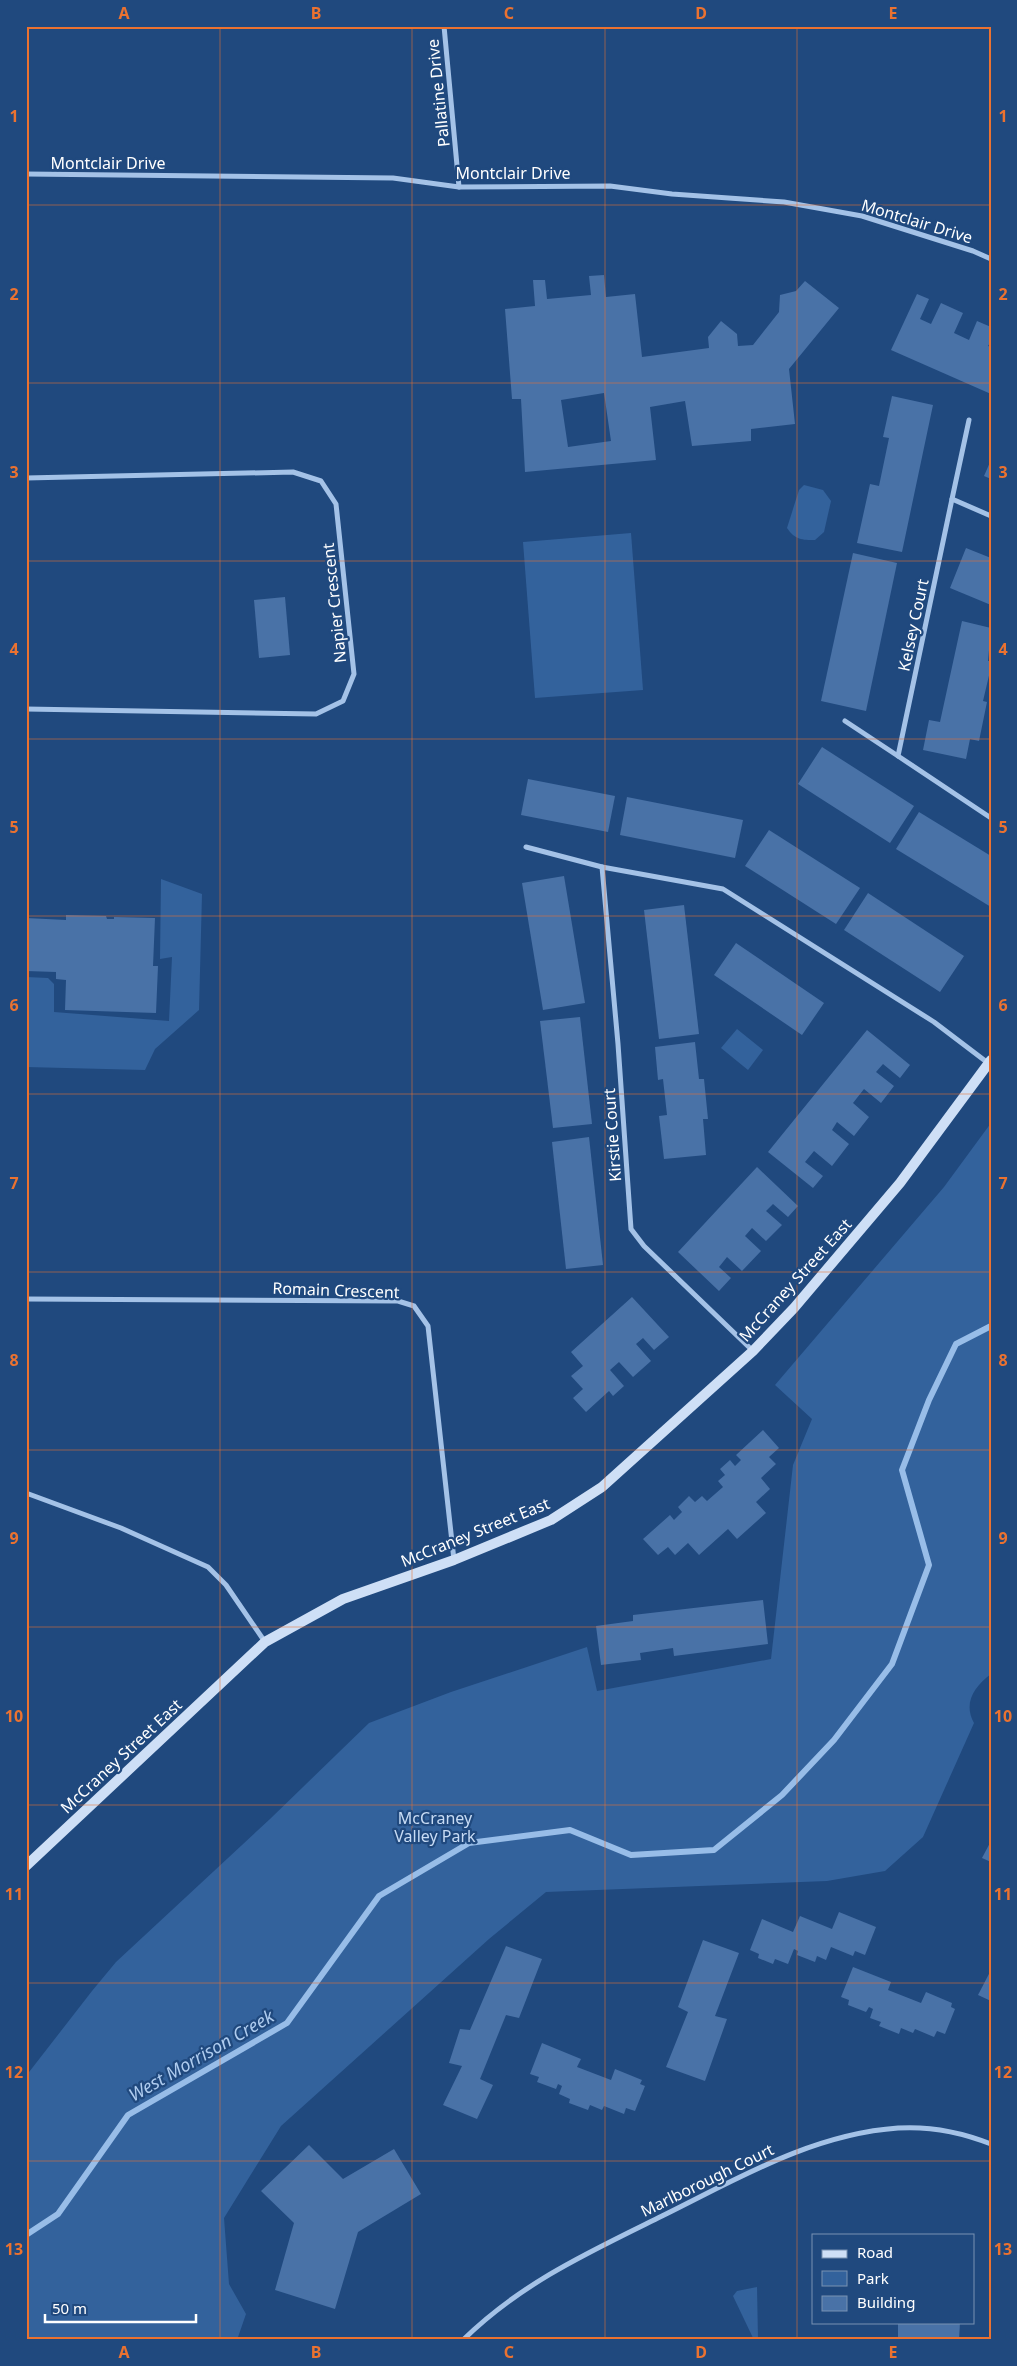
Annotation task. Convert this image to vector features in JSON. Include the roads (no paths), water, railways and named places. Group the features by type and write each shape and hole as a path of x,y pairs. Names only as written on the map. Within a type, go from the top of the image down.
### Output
{"street":[{"name":"Pallatine Drive","path":"444,26 460,187"},
{"name":"Montclair Drive","path":"26,174 393,178 460,187 610,186 672,194 784,202 862,216 973,251 991,259"},
{"name":"Kelsey Court","path":"898,756 968,420"},
{"name":"Napier Crescent","path":"26,478 293,472 322,481 336,504 354,674 343,701 316,714 26,709"},
{"path":"952,499 991,516"},
{"path":"845,721 991,818"},
{"path":"526,847 602,867 723,889 934,1022 990,1062"},
{"name":"Kirstie Court","path":"602,867 618,1044 631,1229 644,1246 752,1351"},
{"name":"McCraney Street East","path":"26,1866 265,1642 343,1599 454,1560 551,1520 602,1487 752,1351 794,1308 900,1183 990,1062"},
{"name":"Romain Crescent","path":"26,1299 398,1301 414,1306 428,1326 454,1560"},
{"path":"26,1492 121,1528 208,1567 226,1585 265,1642"},
{"name":"Marlborough Court","path":"463,2340 482,2321 518,2293 601,2246 757,2168 809,2147 898,2128 964,2133 991,2144"}],"waterway":[{"name":"West Morrison Creek","path":"26,2235 58,2214 128,2115 287,2023 379,1896 469,1843 570,1830 631,1855 714,1850 782,1795 834,1740 892,1664 929,1565 902,1470 929,1400 956,1344 991,1326"}],"park label":[{"name":"McCraney Valley Park","path":"435,1827"}]}
